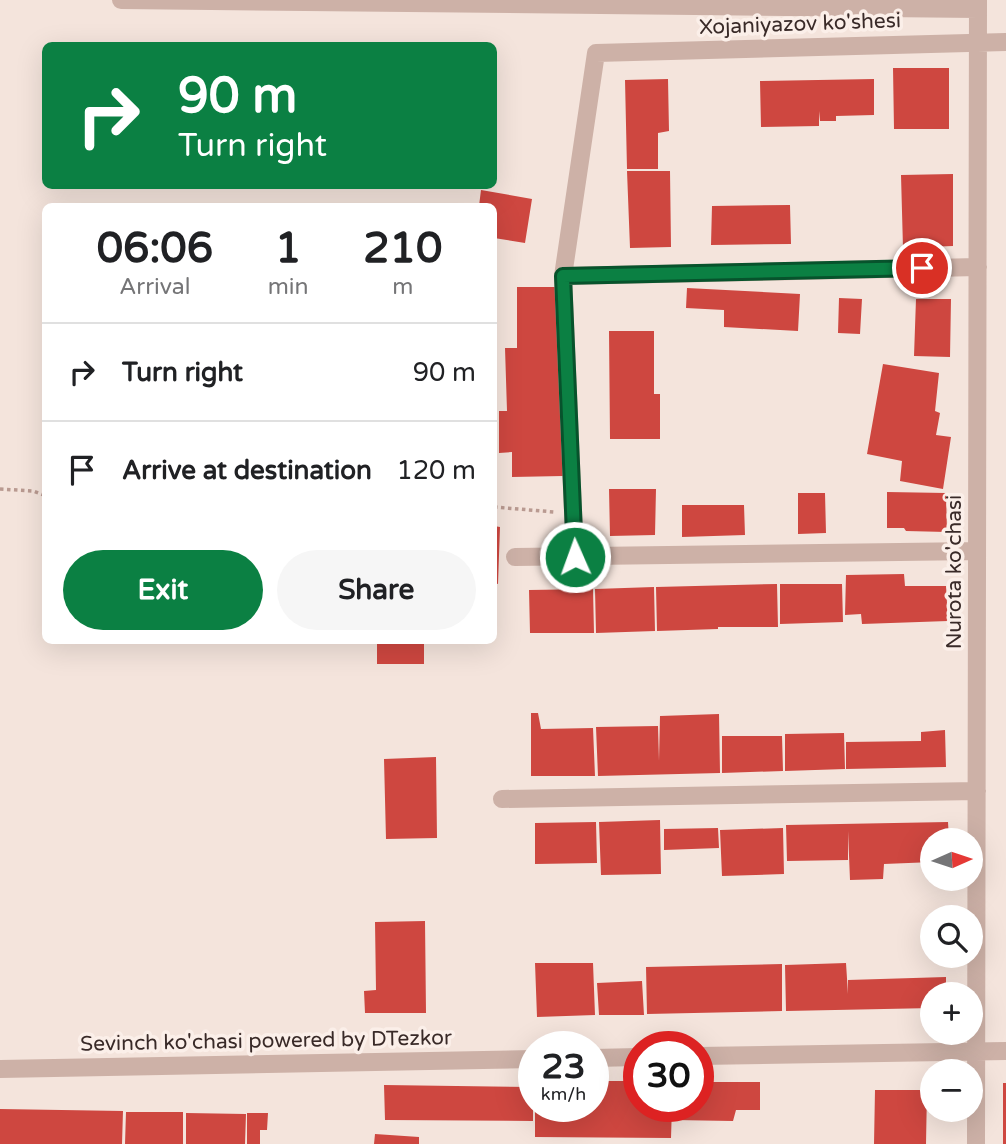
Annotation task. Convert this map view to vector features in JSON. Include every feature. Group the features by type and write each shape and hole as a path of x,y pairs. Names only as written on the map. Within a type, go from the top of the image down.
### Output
{"street":[{"path":"121,0 978,4"},
{"name":"Nurota ko'chasi","path":"976,1144 978,4"},
{"name":"Xojaniyazov ko'shesi","path":"563,276 596,53 1006,42"},
{"path":"575,557 563,276 978,267"},
{"path":"515,557 977,551"},
{"path":"502,799 976,791"},
{"path":"714,1056 1006,1051"},
{"name":"Sevinch ko'chasi powered by DTezkor","path":"0,1069 518,1059"}],"path":[{"path":"0,489 33,491 42,494"},
{"path":"497,507 573,514"}],"building":[{"path":"893,68 949,68 949,129 894,129"},
{"path":"668,79 669,131 658,133 658,169 627,169 625,80"},
{"path":"874,79 874,115 836,116 836,121 820,121 819,111 819,126 761,127 760,81"},
{"path":"627,171 670,171 671,247 630,248"},
{"path":"953,174 953,246 903,248 901,175"},
{"path":"481,190 532,199 525,243 497,238 497,203 479,203"},
{"path":"790,205 791,244 711,245 712,206"},
{"path":"517,287 570,287 563,476 512,477 512,452 499,453 499,411 507,411 505,348 517,348"},
{"path":"687,288 800,294 798,331 724,327 724,310 686,308"},
{"path":"839,298 862,299 860,334 838,333"},
{"path":"916,299 951,299 950,357 914,356"},
{"path":"609,331 654,331 654,394 660,394 660,439 610,439"},
{"path":"883,364 939,373 935,411 940,413 936,435 951,437 943,489 900,481 902,461 867,454"},
{"path":"609,489 656,489 655,535 610,536"},
{"path":"887,492 946,493 947,532 887,528"},
{"path":"798,493 825,493 826,533 798,534"},
{"path":"682,505 744,505 745,535 682,537"},
{"path":"497,526 500,527 497,584"},
{"path":"904,574 905,586 946,586 948,621 862,624 861,614 845,615 846,575"},
{"path":"777,584 778,627 657,631 656,587"},
{"path":"780,584 842,584 843,622 780,624"},
{"path":"654,587 655,631 596,633 595,589"},
{"path":"593,589 594,633 530,633 529,590"},
{"path":"377,644 424,644 424,664 377,664"},
{"path":"531,713 538,713 541,729 593,728 595,776 531,776"},
{"path":"719,714 720,773 598,776 596,727 658,726 659,761 660,716"},
{"path":"945,730 946,767 846,769 846,742 921,741 921,732"},
{"path":"844,733 845,769 785,771 785,734"},
{"path":"722,736 782,736 783,771 722,773"},
{"path":"436,757 437,838 386,839 384,759"},
{"path":"660,820 661,874 601,875 599,822"},
{"path":"596,822 597,863 535,864 535,823"},
{"path":"948,822 948,828 920,828 920,863 884,864 883,879 850,880 848,831 848,860 787,861 786,825"},
{"path":"718,828 719,848 664,850 664,829"},
{"path":"783,828 784,874 722,876 720,830"},
{"path":"425,921 426,1013 365,1013 364,991 376,990 375,922"},
{"path":"535,963 593,963 595,1015 537,1017"},
{"path":"846,963 848,994 848,980 946,977 946,982 920,982 920,1008 786,1011 785,965"},
{"path":"782,964 782,1011 647,1014 646,967"},
{"path":"642,981 644,1015 599,1015 597,983"},
{"path":"609,1081 623,1081 623,1122 672,1122 671,1138 535,1137 535,1122 609,1122"},
{"path":"714,1082 760,1082 760,1110 736,1110 733,1121 714,1121"},
{"path":"1003,1083 1006,1083 1006,1144 1003,1144"},
{"path":"384,1085 518,1087 518,1121 385,1120"},
{"path":"875,1090 920,1090 920,1122 926,1122 926,1144 874,1144"},
{"path":"0,1109 123,1111 122,1144 0,1144"},
{"path":"126,1112 183,1112 183,1144 125,1144"},
{"path":"186,1113 246,1114 245,1144 186,1144"},
{"path":"247,1113 268,1113 267,1130 260,1130 260,1144 247,1144"},
{"path":"375,1134 419,1137 419,1144 374,1144"}],"route":[{"path":"575,557 563,276 922,268"}]}
